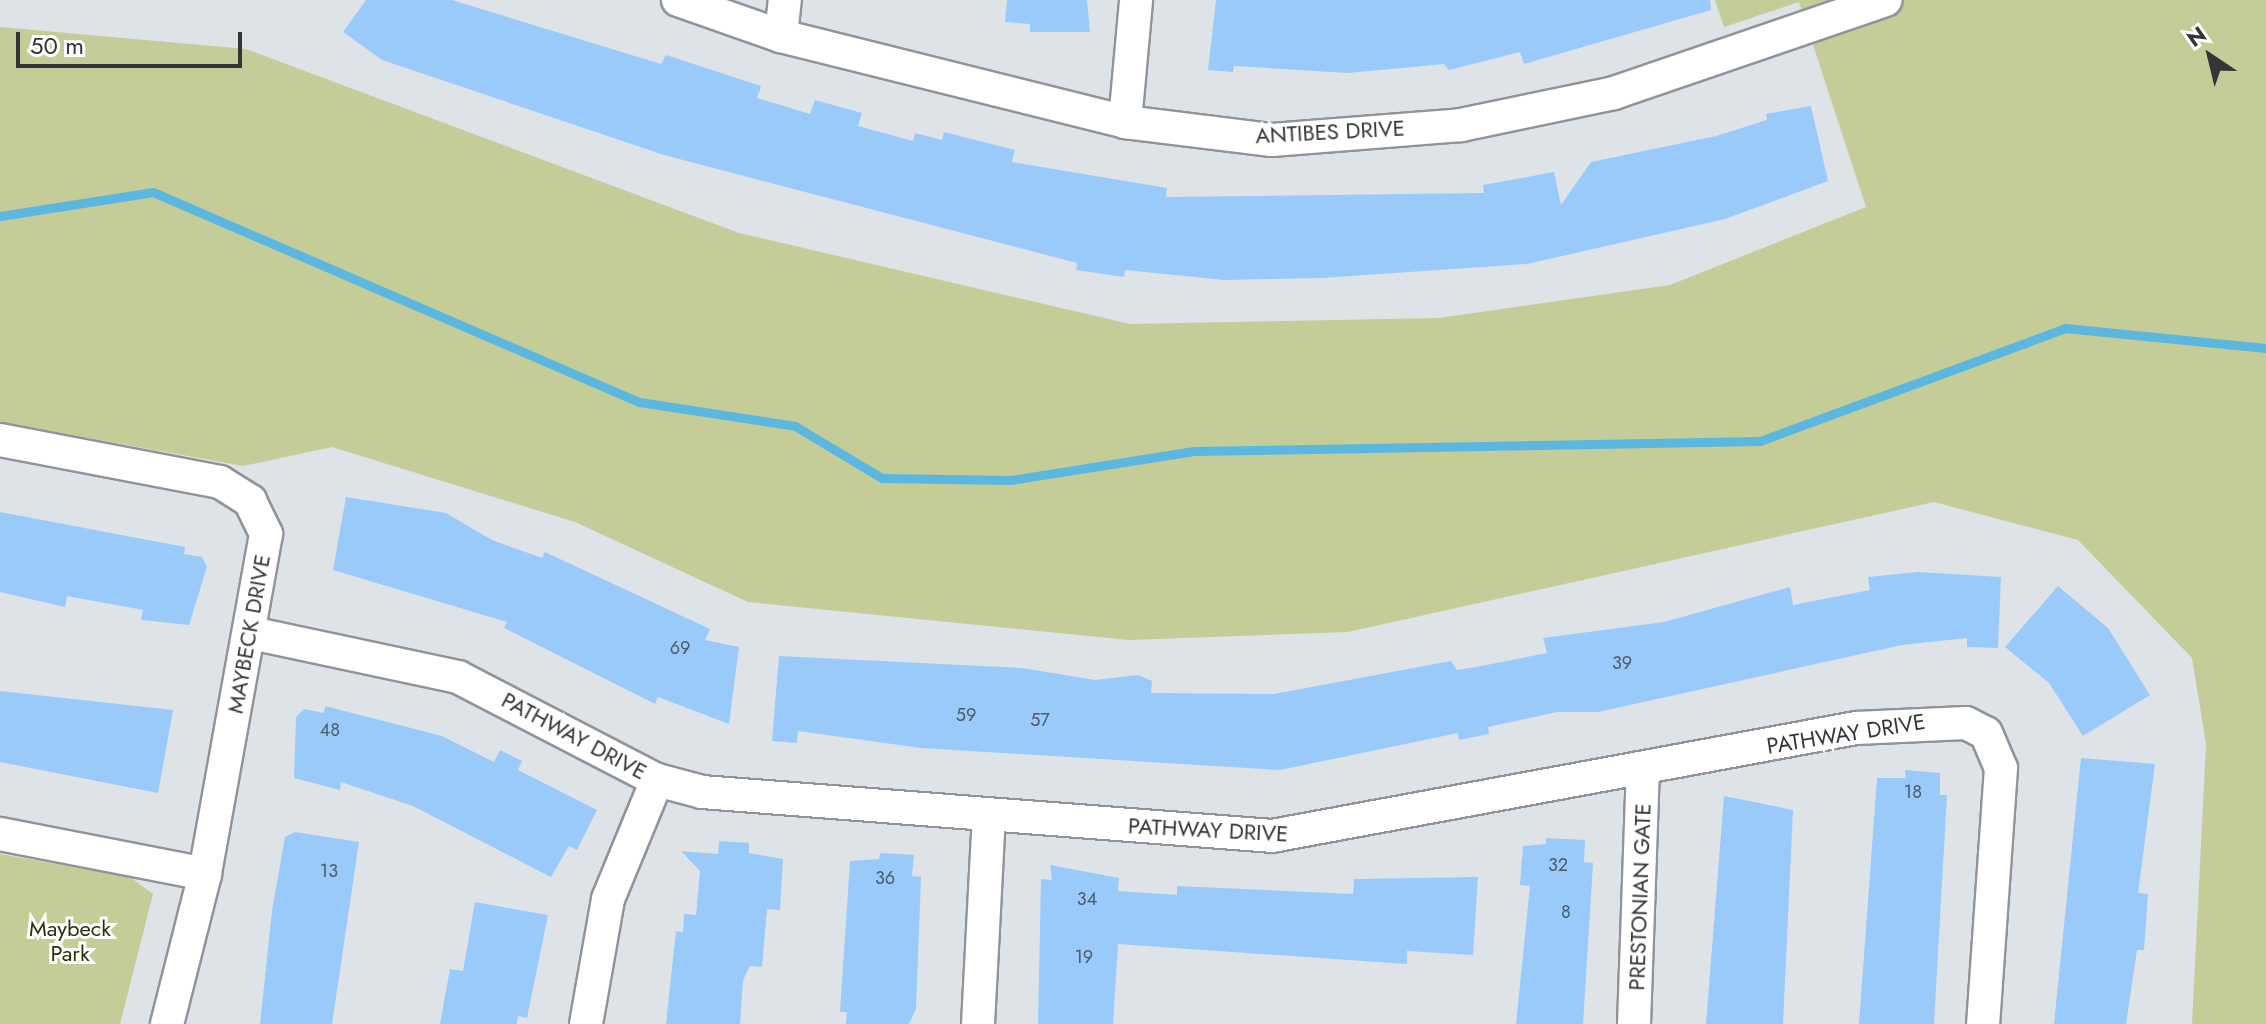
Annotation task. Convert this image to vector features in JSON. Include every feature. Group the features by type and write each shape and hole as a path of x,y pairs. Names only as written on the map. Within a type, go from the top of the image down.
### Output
{"street":[{"name":"ANTIBES DRIVE","path":"678,0 781,36 1125,122 1272,140 1461,125 1614,93 1885,0"},
{"path":"781,36 785,0"},
{"path":"1125,122 1136,0"},
{"name":"MAYBECK DRIVE","path":"0,440 236,489 266,534 251,633 205,874 167,1024"},
{"name":"PATHWAY DRIVE","path":"251,633 458,677 657,780 758,799 1298,835 1911,721 1966,723 1986,733 2001,768 1983,1024"},
{"name":"PRESTONIAN GATE","path":"1634,1024 1643,769"},
{"path":"586,1024 608,899 657,780"},
{"path":"978,1024 989,816"},
{"path":"0,834 205,874"}],"green space":[{"path":"1715,0 2266,0 2266,1024 2192,1024 2206,744 2192,658 2078,540 1934,502 1348,632 1129,640 748,602 575,522 332,447 243,466 0,422 0,27 246,49 739,233 1130,324 1439,318 1670,285 1866,207 1799,2 1724,27"},
{"name":"Maybeck Park","path":"0,854 130,877 153,894 120,1024 0,1024"}],"building":[{"path":"366,0 452,0 661,64 666,55 761,86 757,98 810,114 815,100 862,113 858,126 913,141 915,133 942,140 944,132 1015,150 1012,162 1167,188 1166,197 1484,193 1483,185 1554,172 1561,205 1591,162 1716,136 1767,120 1766,114 1811,106 1828,181 1725,219 1527,264 1322,278 1224,280 1125,270 1124,277 1076,270 1077,263 664,155 382,60 343,32"},
{"path":"1007,0 1087,0 1090,32 1030,32 1030,24 1005,22"},
{"path":"1216,0 1710,0 1711,10 1524,64 1520,52 1449,70 1444,64 1348,73 1234,66 1233,72 1208,70"},
{"path":"346,497 446,513 492,540 542,558 545,552 710,629 705,640 739,647 729,724 658,697 655,704 504,628 507,622 333,570"},
{"path":"0,512 185,547 184,554 202,557 207,567 189,625 141,620 143,610 67,596 65,607 0,592"},
{"path":"1918,572 2001,577 1998,648 1967,647 1967,638 1902,645 1598,712 1557,712 1488,727 1489,734 1459,740 1458,733 1280,770 921,748 798,731 797,743 772,741 779,656 1022,668 1095,680 1138,675 1152,681 1151,693 1274,694 1451,661 1457,670 1476,667 1547,653 1543,638 1664,622 1790,587 1793,605 1870,590 1868,577"},
{"path":"2058,586 2108,628 2150,695 2083,736 2049,683 2005,647"},
{"path":"0,691 173,710 158,793 0,762"},
{"path":"325,706 442,736 494,762 500,750 522,761 518,770 597,810 577,850 569,846 551,877 413,806 341,782 340,790 294,778 296,717 304,709 324,713"},
{"path":"2081,758 2155,764 2138,893 2148,894 2144,950 2137,950 2126,1024 2054,1024"},
{"path":"1905,770 1940,773 1940,795 1947,795 1934,1024 1859,1024 1877,778 1906,778"},
{"path":"1724,796 1793,810 1783,1024 1706,1024"},
{"path":"295,832 359,842 332,1024 260,1024 272,911 285,837"},
{"path":"1546,838 1585,840 1584,862 1593,863 1583,1024 1516,1024 1530,886 1520,885 1523,846 1546,844"},
{"path":"719,841 749,843 749,853 783,859 780,910 767,909 762,967 750,966 743,980 740,1024 666,1024 676,931 683,932 684,914 696,915 700,871 681,851 718,854"},
{"path":"880,853 914,855 912,876 921,877 916,1009 909,1024 846,1024 847,1012 840,1012 850,861 879,859"},
{"path":"1050,865 1119,878 1118,891 1177,895 1177,886 1353,894 1354,879 1478,877 1473,955 1407,951 1407,964 1118,944 1113,1024 1038,1024 1041,879 1052,880"},
{"path":"475,902 548,915 527,1018 518,1016 517,1024 440,1024 450,969 463,971"}],"waterway":[{"path":"0,216 153,192 639,402 795,426 882,478 1011,480 1194,451 1760,441 2065,328 2266,348"}]}
